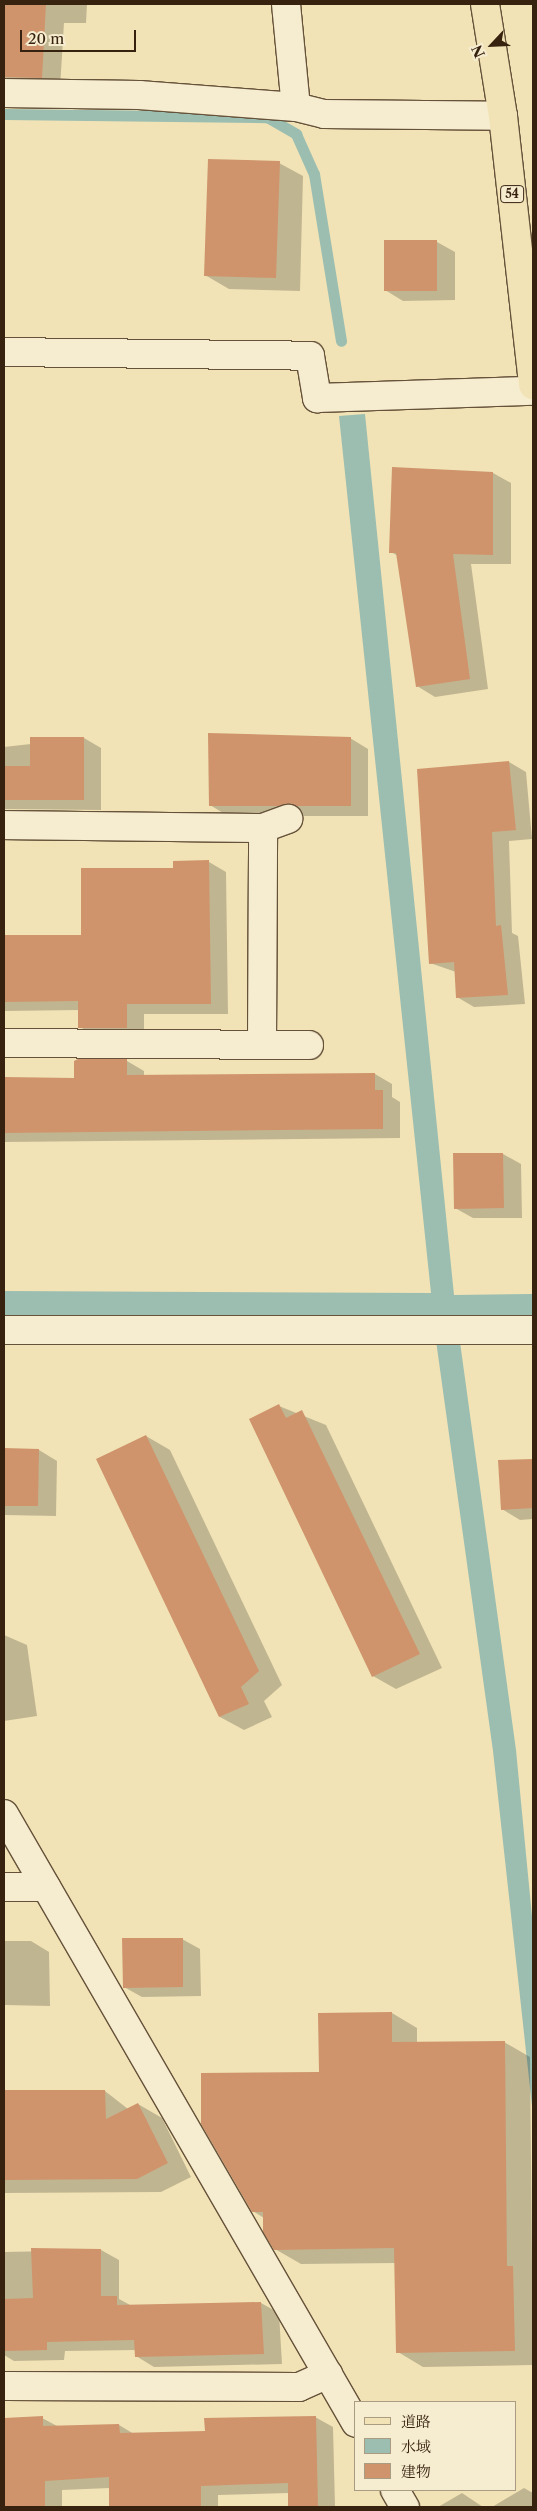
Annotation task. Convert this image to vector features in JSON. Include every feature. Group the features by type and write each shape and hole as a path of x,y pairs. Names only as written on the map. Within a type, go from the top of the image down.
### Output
{"main road":[{"name":"54","path":"485,4 503,116 533,384"}],"street":[{"path":"286,4 296,107"},
{"path":"4,94 139,95 296,107 324,114 503,116"},
{"path":"4,352 310,356 317,398 533,391"},
{"path":"4,825 263,828 288,819"},
{"path":"262,1044 263,828"},
{"path":"4,1043 309,1044"},
{"path":"4,1330 467,1332 533,1330"},
{"path":"4,1814 354,2420"},
{"path":"4,1887 46,1887"},
{"path":"4,2386 299,2387 328,2374"},
{"path":"396,2491 405,2507"}],"water":[{"path":"365,414 454,1295 533,1294 533,1318 460,1342 516,1750 533,1927 533,2115 493,1751 433,1319 4,1315 4,1291 431,1293 339,416"}],"building":[{"path":"4,4 46,4 42,78 4,77"},
{"path":"208,159 280,161 276,278 204,276"},
{"path":"384,240 437,240 437,291 384,291"},
{"path":"392,467 493,472 493,555 453,554 470,679 416,687 396,553 389,553"},
{"path":"208,733 351,737 351,806 209,806"},
{"path":"30,737 84,737 84,800 4,800 4,766 30,766"},
{"path":"509,761 516,830 492,832 496,926 501,925 508,995 456,998 454,962 429,964 417,769"},
{"path":"209,860 211,1004 127,1004 127,1028 78,1028 78,1001 4,1002 4,935 81,935 81,868 173,868 173,861"},
{"path":"78,1059 127,1059 127,1075 375,1073 375,1090 383,1090 383,1129 4,1133 4,1077 74,1078 74,1061"},
{"path":"453,1153 503,1153 504,1208 454,1209"},
{"path":"279,1404 286,1418 302,1410 420,1654 372,1677 249,1419"},
{"path":"146,1435 259,1671 241,1687 249,1704 219,1717 96,1459"},
{"path":"4,1448 39,1449 38,1506 4,1506"},
{"path":"533,1459 533,1508 501,1510 498,1460"},
{"path":"122,1938 183,1938 183,1987 123,1988"},
{"path":"392,2012 392,2042 505,2041 507,2266 513,2266 515,2351 396,2353 394,2248 274,2250 263,2232 263,2212 252,2212 201,2124 201,2073 319,2072 318,2013"},
{"path":"4,2090 105,2090 106,2119 138,2103 168,2163 137,2179 4,2180"},
{"path":"31,2248 101,2249 101,2296 117,2296 117,2305 261,2302 264,2354 135,2357 134,2340 47,2342 47,2350 4,2351 4,2299 33,2298"},
{"path":"43,2416 43,2426 119,2424 120,2433 205,2431 204,2418 316,2416 318,2507 288,2507 288,2483 201,2486 201,2507 109,2507 109,2477 45,2481 45,2507 4,2507 4,2418"}],"waterway":[{"path":"4,114 267,117 296,134 314,174 341,341"}]}
